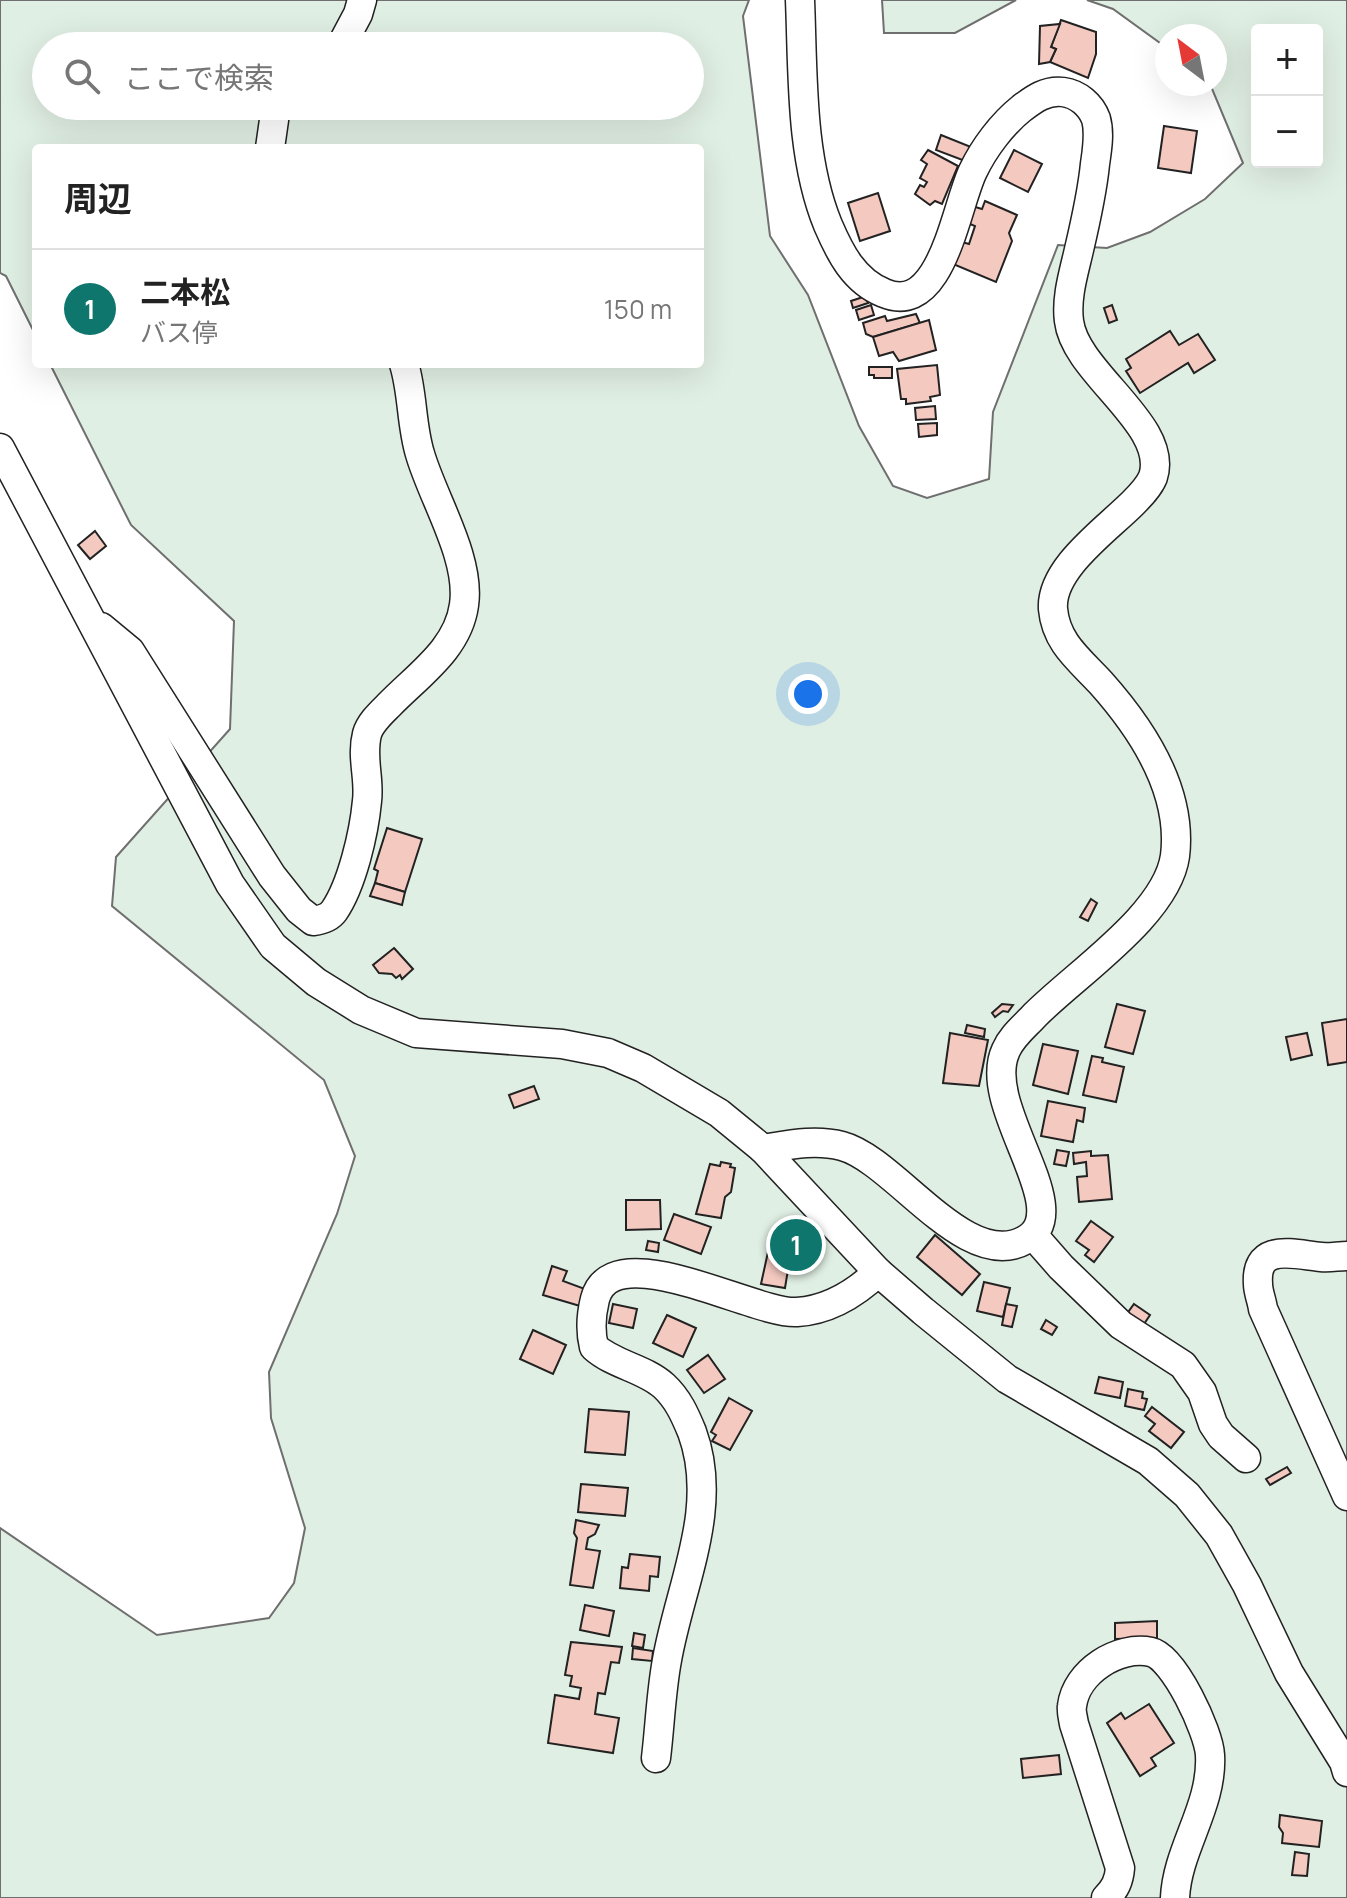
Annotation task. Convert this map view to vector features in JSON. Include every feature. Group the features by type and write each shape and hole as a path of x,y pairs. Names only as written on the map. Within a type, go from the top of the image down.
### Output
{"street":[{"path":"348,32 362,0"},
{"path":"763,1149 807,1142 844,1146 987,1245 996,1247 1021,1242 1033,1235 1042,1222 1043,1203 1007,1107 1001,1071 1006,1049 1045,1006 1155,905 1168,880 1176,852 1171,797 1161,770 1133,722 1059,637 1053,612 1055,590 1066,568 1145,490 1155,470 1152,447 1144,433 1089,364 1069,326 1071,285 1093,182 1098,128 1095,115 1086,102 1073,94 1053,91 1031,102 999,131 973,169 942,257 922,290 912,296 895,297 877,291 853,270 840,249 826,219 811,168 800,0"},
{"path":"271,144 274,120"},
{"path":"91,619 130,651 272,876 299,910 313,921 322,920 333,913 359,849 368,798 364,754 368,731 380,714 455,637 464,605 463,574 419,452 405,368"},
{"path":"0,448 230,884 273,946 316,982 361,1010 416,1033 562,1044 608,1053 643,1068 719,1113 763,1149 878,1272 1007,1379 1148,1461 1187,1495 1219,1535 1289,1673 1346,1765"},
{"path":"1033,1235 1121,1325 1183,1365 1202,1392 1213,1424 1221,1436 1246,1458"},
{"path":"1347,1256 1322,1257 1278,1252 1261,1266 1257,1282 1263,1309 1347,1496"},
{"path":"656,1758 667,1660 701,1520 703,1476 683,1409 662,1384 603,1355 594,1347 591,1315 598,1289 618,1274 646,1273 795,1313 827,1306 860,1289 878,1272"},
{"path":"1106,1898 1114,1890 1120,1868 1074,1724 1072,1706 1077,1689 1102,1662 1133,1651 1154,1652 1168,1665 1191,1700 1211,1753 1208,1783 1183,1860 1175,1898"}],"green space":[{"path":"0,0 749,0 743,16 770,236 808,295 859,426 893,486 927,498 989,479 993,412 1058,245 1107,248 1150,232 1205,199 1243,163 1215,96 1227,96 1227,24 1155,24 1155,39 1113,9 1087,0 1347,0 1347,1898 0,1898 0,1528 157,1635 269,1618 294,1583 305,1528 271,1418 269,1372 337,1214 355,1156 324,1080 112,906 116,857 230,729 234,621 131,525 52,368 704,368 704,144 32,144 32,328 6,276 0,273"},
{"path":"882,0 1016,0 955,33 884,33"}],"building":[{"path":"1061,20 1096,32 1096,54 1088,78 1050,62 1056,49 1051,47"},
{"path":"1060,24 1051,47 1056,49 1050,62 1039,64 1040,26"},
{"path":"1164,126 1197,131 1191,173 1158,168"},
{"path":"941,135 971,147 965,161 936,150"},
{"path":"928,150 958,166 942,204 935,201 930,205 915,194 920,185 924,187 927,182 920,178 927,164 921,160"},
{"path":"1014,150 1042,164 1028,192 1000,178"},
{"path":"878,193 890,231 860,241 848,203"},
{"path":"985,201 1017,215 1009,233 1012,241 996,282 953,264 962,242 969,244 975,226 965,222 972,206 982,209"},
{"path":"866,296 868,303 853,308 851,301"},
{"path":"871,305 874,315 859,320 856,310"},
{"path":"1112,305 1117,320 1109,323 1104,308"},
{"path":"916,314 920,323 873,337 866,334 863,323 885,316 887,321"},
{"path":"929,320 936,350 899,361 893,352 879,356 873,337"},
{"path":"1170,331 1179,345 1198,334 1215,360 1194,373 1188,363 1140,393 1126,371 1131,368 1126,359"},
{"path":"937,365 940,395 930,397 931,401 906,404 906,399 901,399 897,369"},
{"path":"869,367 892,367 892,378 874,378 874,375 869,375"},
{"path":"935,406 936,419 916,420 915,408"},
{"path":"937,423 937,435 919,437 918,424"},
{"path":"95,531 106,546 90,559 78,545"},
{"path":"387,828 422,839 405,892 375,883 378,871 374,869"},
{"path":"375,883 405,892 402,905 370,896"},
{"path":"1091,899 1097,903 1088,921 1080,917"},
{"path":"394,948 413,969 402,979 400,975 396,978 392,974 379,973 373,965"},
{"path":"1002,1004 1013,1005 1008,1012 1003,1011 995,1017 992,1013"},
{"path":"1117,1004 1145,1011 1133,1054 1105,1047"},
{"path":"1347,1019 1347,1062 1328,1065 1322,1023"},
{"path":"967,1025 985,1029 984,1037 965,1033"},
{"path":"950,1033 988,1040 979,1086 943,1083"},
{"path":"1307,1033 1312,1055 1291,1060 1286,1037"},
{"path":"1043,1044 1078,1051 1068,1094 1033,1085"},
{"path":"1092,1056 1103,1058 1102,1062 1124,1067 1116,1102 1083,1095"},
{"path":"534,1086 539,1099 514,1108 509,1095"},
{"path":"1048,1101 1085,1108 1083,1122 1077,1120 1073,1142 1041,1136"},
{"path":"1057,1150 1069,1152 1066,1166 1054,1164"},
{"path":"1091,1151 1091,1156 1108,1155 1112,1199 1079,1202 1077,1177 1087,1176 1086,1162 1074,1164 1073,1153"},
{"path":"721,1162 735,1168 731,1192 725,1197 721,1218 696,1214 710,1164 720,1166"},
{"path":"626,1200 660,1200 661,1229 626,1230"},
{"path":"674,1214 711,1227 701,1254 664,1240"},
{"path":"1091,1221 1113,1237 1094,1262 1085,1255 1089,1250 1076,1241"},
{"path":"935,1235 980,1274 962,1295 917,1257"},
{"path":"648,1241 659,1243 658,1252 646,1250"},
{"path":"768,1252 790,1257 785,1288 761,1284"},
{"path":"552,1266 567,1271 563,1281 585,1289 580,1306 543,1295"},
{"path":"984,1282 1010,1288 1003,1317 977,1311"},
{"path":"613,1304 637,1309 633,1328 609,1323"},
{"path":"1006,1304 1017,1306 1012,1327 1002,1325"},
{"path":"1134,1304 1150,1315 1142,1327 1126,1315"},
{"path":"667,1315 696,1328 683,1357 653,1343"},
{"path":"1046,1320 1057,1327 1052,1335 1041,1329"},
{"path":"533,1330 566,1345 553,1374 520,1359"},
{"path":"708,1355 725,1379 704,1393 687,1370"},
{"path":"1099,1377 1123,1382 1120,1398 1095,1393"},
{"path":"1128,1389 1143,1392 1142,1398 1147,1399 1144,1410 1125,1406"},
{"path":"729,1398 752,1411 730,1450 712,1441 716,1435 711,1432"},
{"path":"1152,1407 1184,1432 1171,1448 1149,1431 1155,1424 1145,1416"},
{"path":"589,1409 629,1412 625,1455 585,1452"},
{"path":"1287,1467 1291,1473 1270,1485 1266,1479"},
{"path":"581,1484 628,1488 625,1516 578,1512"},
{"path":"576,1520 599,1525 595,1534 588,1538 586,1549 600,1551 593,1588 570,1585 577,1538 574,1533"},
{"path":"630,1554 660,1557 658,1577 650,1576 649,1591 620,1588 622,1567 628,1568"},
{"path":"585,1605 614,1611 609,1636 580,1630"},
{"path":"1157,1621 1157,1638 1115,1639 1115,1623"},
{"path":"634,1633 645,1635 643,1648 632,1646"},
{"path":"571,1642 622,1647 619,1663 611,1662 605,1694 598,1693 595,1714 619,1718 613,1753 548,1743 555,1695 579,1699 581,1688 570,1686 572,1676 565,1675"},
{"path":"633,1648 653,1651 652,1661 632,1659"},
{"path":"1149,1704 1174,1743 1151,1758 1156,1766 1140,1776 1107,1723 1121,1713 1125,1719"},
{"path":"1059,1755 1061,1774 1023,1778 1021,1759"},
{"path":"1280,1815 1322,1821 1319,1847 1282,1843"},
{"path":"1295,1852 1309,1854 1307,1876 1292,1875"}],"place":[{"name":"二本松","path":"796,1245"}]}
